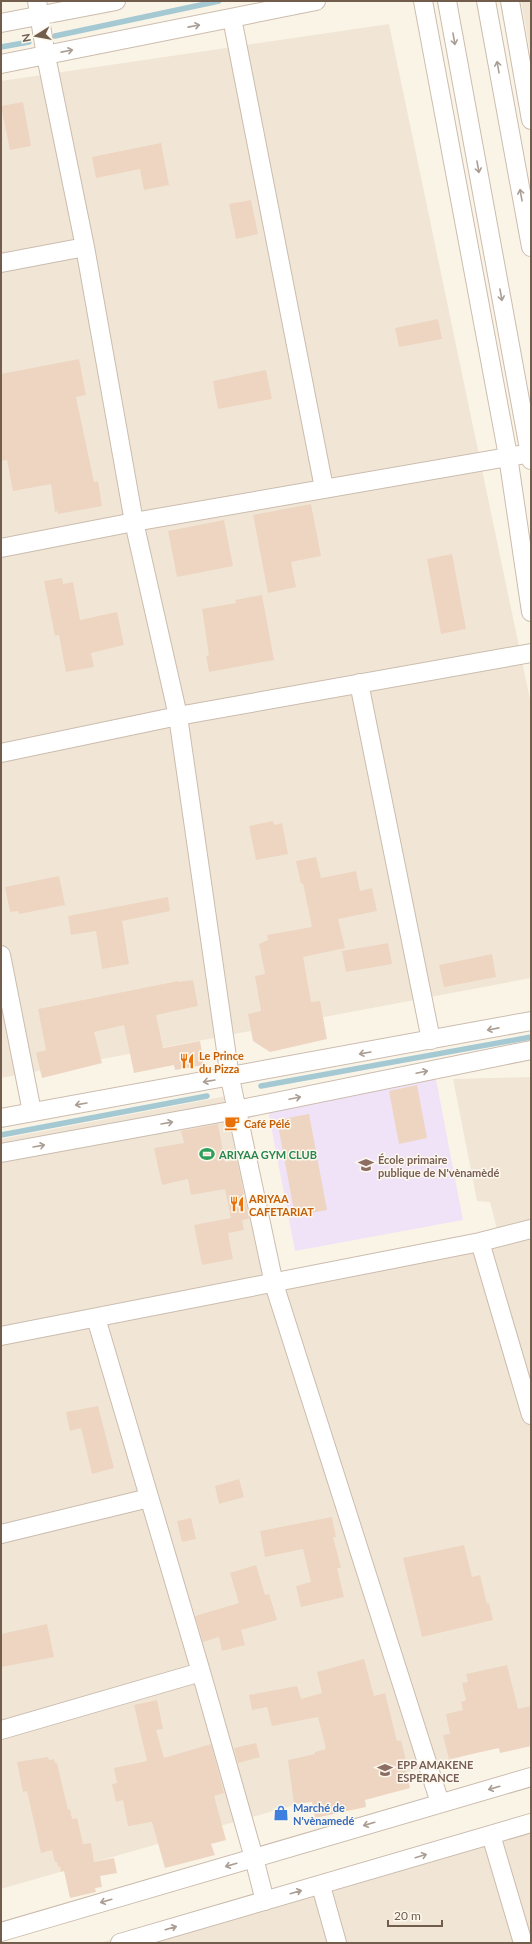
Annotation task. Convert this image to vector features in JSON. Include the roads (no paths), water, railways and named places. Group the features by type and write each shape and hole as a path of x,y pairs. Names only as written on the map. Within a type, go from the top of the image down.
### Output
{"street":[{"path":"1,23 38,8 116,1"},
{"path":"1,64 316,1"},
{"path":"422,1 508,456 531,612"},
{"path":"1,548 134,522 324,488 508,456 531,455 448,1"},
{"path":"486,1 531,247"},
{"path":"510,1 531,120"},
{"path":"38,8 46,56 85,247 134,522 178,716 230,1078 274,1284 440,1803"},
{"path":"232,18 324,488"},
{"path":"1,263 85,247"},
{"path":"1,753 178,716 531,653"},
{"path":"359,683 431,1040"},
{"path":"1,955 32,1112"},
{"path":"1,1118 230,1078 531,1021"},
{"path":"1,1153 236,1110 531,1050"},
{"path":"1,1336 274,1284 480,1242 531,1229"},
{"path":"480,1242 531,1415"},
{"path":"96,1318 201,1672 265,1901"},
{"path":"1,1534 149,1498"},
{"path":"1,1730 201,1672"},
{"path":"1,1932 531,1777"},
{"path":"120,1943 148,1939 265,1901 321,1886 531,1823"},
{"path":"491,1835 523,1943"},
{"path":"321,1886 337,1943"}],"waterway":[{"path":"55,36 219,1"},
{"path":"1,47 29,42"},
{"path":"261,1086 531,1037"},
{"path":"1,1135 207,1096"}],"place":[{"name":"Le Prince du Pizza","path":"187,1061"},
{"name":"Café Pélé","path":"232,1123"},
{"name":"ARIYAA GYM CLUB","path":"207,1154"},
{"name":"École primaire publique de N'vènamèdé","path":"366,1165"},
{"name":"ARIYAA CAFETARIAT","path":"237,1204"},
{"name":"EPP AMAKENE ESPERANCE","path":"385,1770"},
{"name":"Marché de N'vènamedé","path":"281,1813"}]}
